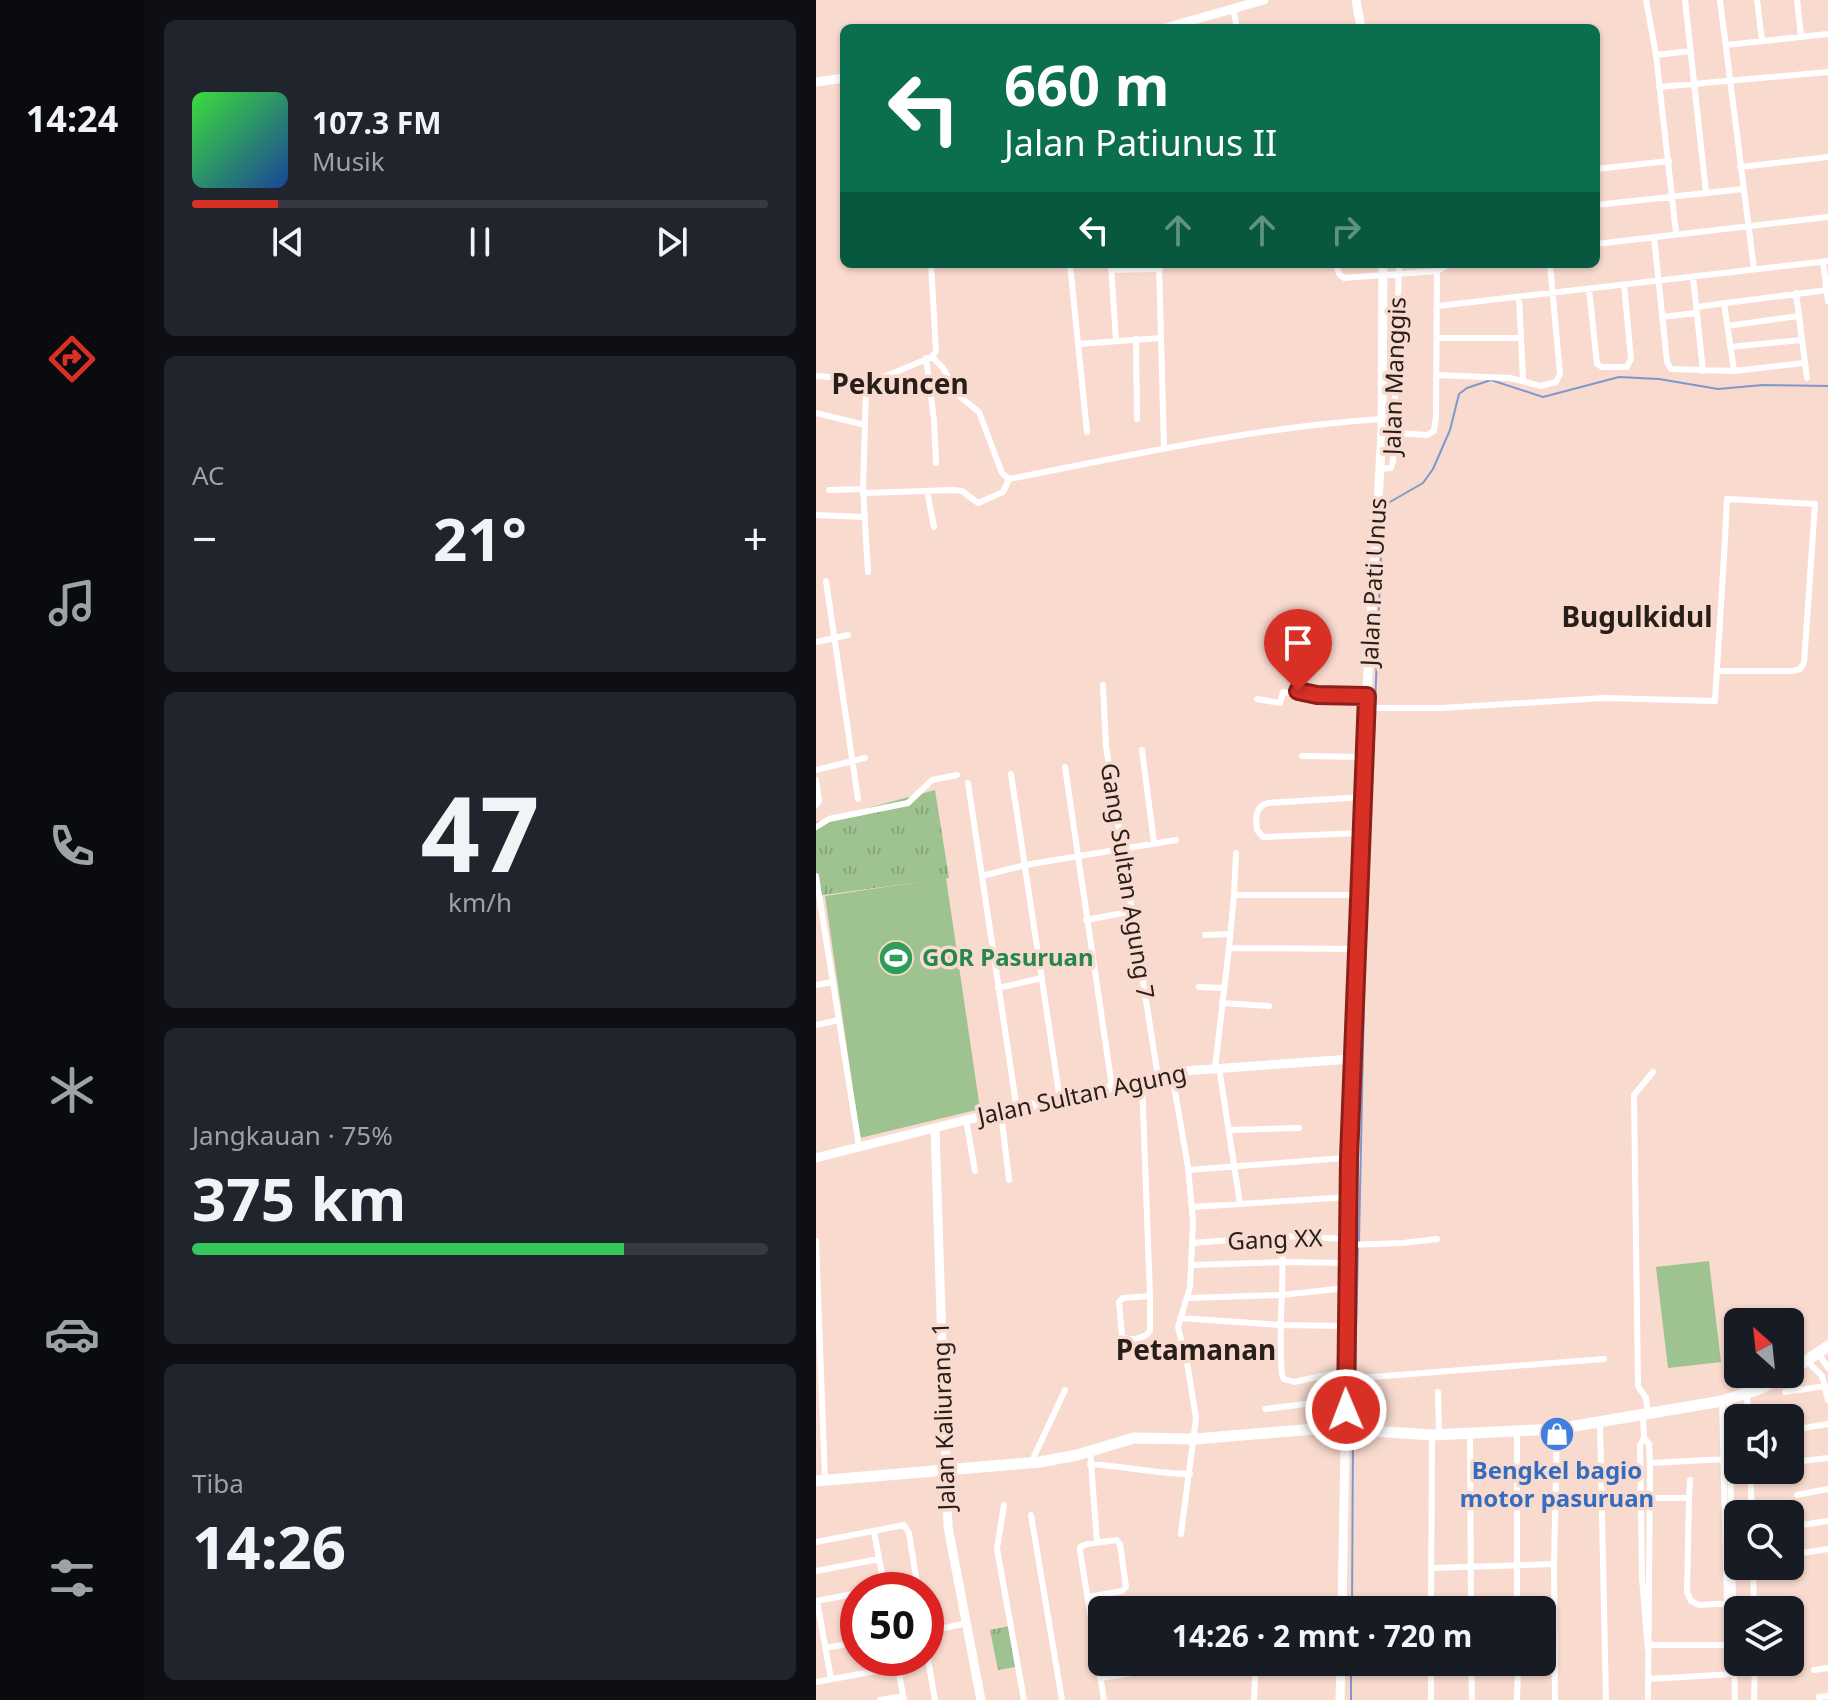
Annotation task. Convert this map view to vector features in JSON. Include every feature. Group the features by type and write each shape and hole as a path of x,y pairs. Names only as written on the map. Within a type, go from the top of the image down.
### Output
{"highway":[{"path":"1804,1363 1823,1349"},
{"path":"820,1480 1031,1463 1063,1458 1134,1438 1195,1439 1327,1428 1435,1435 1557,1429 1726,1400 1758,1388"}],"main road":[{"path":"1178,24 1264,0"},
{"path":"1356,0 1360,24"},
{"path":"816,82 840,79"},
{"name":"Jalan Pati Unus","path":"1343,1596 1351,1429 1346,1399 1346,1326 1347,1263 1353,1244 1349,1197 1353,1158 1352,1059 1364,757 1371,709 1367,696 1388,432 1382,419 1389,272"},
{"name":"Jalan Sultan Agung","path":"816,1158 1178,1072 1352,1059"},
{"name":"Jalan Kaliurang 1","path":"935,1129 948,1527 981,1700"},
{"path":"1340,1700 1341,1676"}],"street":[{"path":"1646,0 1656,55 1676,233"},
{"path":"1685,0 1706,192"},
{"path":"1720,0 1754,269"},
{"path":"1757,0 1762,41"},
{"path":"1797,0 1801,36"},
{"path":"1233,7 1236,24"},
{"path":"1726,45 1828,34"},
{"path":"1656,55 1690,51"},
{"path":"1659,87 1828,72"},
{"path":"1740,167 1828,157"},
{"path":"1600,169 1669,161"},
{"path":"1600,205 1743,189"},
{"path":"1600,244 1828,217"},
{"path":"1654,237 1668,367 1674,370 1734,371 1803,363"},
{"path":"1438,306 1826,261 1828,301"},
{"path":"868,572 863,491 866,390 874,381 929,358 937,347 931,268"},
{"path":"1070,268 1087,432"},
{"path":"1111,268 1116,341"},
{"path":"1160,268 1164,448"},
{"path":"1337,268 1344,278 1427,268"},
{"path":"1388,432 1427,435 1434,431 1437,268"},
{"path":"1437,375 1523,379 1541,386 1559,379 1550,268"},
{"name":"Jalan Manggis","path":"1388,432 1389,272"},
{"path":"1693,277 1703,371"},
{"path":"1589,289 1598,366 1623,367 1630,364 1624,285"},
{"path":"1662,317 1724,303 1827,290"},
{"path":"1796,293 1807,378"},
{"path":"1519,297 1523,379"},
{"path":"1724,303 1734,371"},
{"path":"1727,326 1798,316"},
{"path":"1078,344 1161,338"},
{"path":"1438,338 1521,338"},
{"path":"1136,339 1137,419"},
{"path":"1730,347 1801,340"},
{"path":"929,358 936,463"},
{"path":"929,358 943,368 958,395 979,412 1002,473 1009,479"},
{"path":"816,376 874,381"},
{"path":"816,413 865,425"},
{"path":"1009,479 1164,448 1336,422 1382,419"},
{"path":"829,490 962,491 978,503 1004,490 1009,479"},
{"path":"927,491 934,527"},
{"path":"1371,709 1604,698 1715,701 1727,499 1815,504 1804,663 1800,669 1793,671 1717,671"},
{"path":"816,515 864,517"},
{"path":"826,581 858,799"},
{"path":"816,642 848,635"},
{"name":"Gang Sultan Agung 7","path":"1103,685 1106,746 1158,1077"},
{"path":"1257,699 1280,703 1283,692 1297,694 1298,691 1317,695 1367,696"},
{"path":"1142,750 1154,843"},
{"path":"1302,756 1364,757"},
{"path":"816,770 865,758"},
{"path":"1065,767 1112,1087"},
{"path":"1011,774 1060,1100"},
{"path":"816,827 829,819 908,803 932,780 957,775"},
{"path":"816,780 819,801 816,805"},
{"path":"968,783 1017,1110"},
{"path":"1361,833 1263,837 1257,830 1257,811 1268,803 1363,797"},
{"path":"982,876 1025,865 1176,840"},
{"path":"1236,853 1217,1067 1240,1204"},
{"path":"816,876 835,1021 859,1146"},
{"path":"1234,895 1359,895"},
{"path":"1086,920 1134,911"},
{"path":"1205,935 1229,934"},
{"path":"1229,948 1357,949"},
{"path":"998,988 1042,978"},
{"path":"816,985 829,982"},
{"path":"1199,987 1224,988"},
{"path":"1222,1003 1269,1006"},
{"path":"816,1025 835,1021"},
{"path":"1178,1072 1193,1170 1198,1265 1178,1327 1193,1398 1195,1439 1181,1534"},
{"path":"1648,1700 1645,1512 1640,1445 1644,1438 1646,1398 1638,1386 1634,1095 1653,1072"},
{"path":"1142,1080 1150,1296 1149,1333 1125,1339 1122,1337 1119,1302 1123,1298 1150,1296"},
{"path":"1001,1113 1009,1180"},
{"path":"966,1120 975,1171"},
{"path":"1229,1130 1299,1128"},
{"path":"1193,1170 1353,1158"},
{"path":"1196,1207 1349,1197"},
{"path":"1281,1236 1284,1262 1279,1343 1284,1379 1294,1382 1348,1376 1364,1379 1604,1359"},
{"name":"Gang XX","path":"1197,1243 1281,1236 1353,1244 1437,1239"},
{"path":"816,1241 820,1480"},
{"path":"1198,1265 1347,1263"},
{"path":"1188,1298 1281,1295 1347,1288"},
{"path":"1180,1318 1346,1326"},
{"path":"1823,1349 1828,1400"},
{"path":"1807,1361 1826,1372"},
{"path":"1785,1392 1826,1386"},
{"path":"1031,1463 1065,1390"},
{"path":"1431,1596 1438,1392"},
{"path":"1747,1393 1747,1404"},
{"path":"1265,1409 1346,1399"},
{"path":"1726,1400 1726,1404"},
{"path":"1600,1423 1606,1700"},
{"path":"1804,1428 1828,1424"},
{"path":"1555,1700 1557,1429"},
{"path":"1517,1431 1517,1596"},
{"path":"1470,1433 1471,1596"},
{"path":"1644,1438 1649,1444 1650,1463 1649,1498 1645,1512"},
{"path":"1090,1450 1097,1542"},
{"path":"1650,1463 1724,1458"},
{"path":"1804,1461 1828,1458"},
{"path":"1090,1464 1124,1466 1160,1474 1190,1474"},
{"path":"1690,1480 1688,1597 1699,1605 1724,1605"},
{"path":"1728,1484 1731,1596"},
{"path":"1797,1495 1828,1489"},
{"path":"1649,1498 1689,1498"},
{"path":"1004,1505 997,1549 1024,1700"},
{"path":"1031,1515 1062,1700"},
{"path":"1804,1525 1828,1521"},
{"path":"816,1542 900,1525 907,1527 915,1572"},
{"path":"874,1532 880,1572"},
{"path":"1088,1597 1080,1547 1119,1541 1126,1587 1122,1591 1094,1596"},
{"path":"1804,1553 1828,1549"},
{"path":"816,1571 879,1559"},
{"path":"1432,1568 1554,1564"},
{"path":"831,1679 816,1601 840,1596"},
{"path":"944,1628 967,1623"},
{"path":"825,1648 840,1645"},
{"path":"1648,1647 1724,1645"},
{"path":"1814,1670 1828,1668"},
{"path":"1648,1679 1724,1675"},
{"path":"816,1682 848,1676"},
{"path":"880,1700 903,1698 899,1676"},
{"path":"931,1676 935,1700"},
{"path":"1104,1700 1101,1678 1114,1676"},
{"path":"1254,1700 1255,1676"},
{"path":"1431,1676 1431,1700"},
{"path":"1471,1676 1472,1700"},
{"path":"1517,1700 1518,1676"},
{"path":"1734,1676 1735,1700"},
{"path":"1754,1700 1755,1676"},
{"path":"1819,1697 1828,1696"}],"green space":[{"path":"935,790 949,878 816,896 816,822"},
{"name":"GOR Pasuruan","path":"946,878 980,1109 860,1138 825,896"},
{"path":"1709,1261 1721,1362 1668,1368 1656,1267"},
{"path":"1009,1626 1016,1667 998,1670 990,1630"}],"waterway":[{"path":"1375,705 1383,506 1423,483 1433,469 1450,430 1459,394 1467,388 1491,380 1543,397 1619,377 1659,379 1718,389 1763,385 1828,386"},
{"path":"1359,1241 1366,906 1375,712"},
{"path":"1354,1425 1358,1247"},
{"path":"1352,1596 1353,1435"},
{"path":"1351,1676 1351,1700"}],"place":[{"name":"GOR Pasuruan","path":"896,958"},
{"name":"Bengkel bagio motor pasuruan","path":"1557,1434"}],"district":[{"name":"Pekuncen","path":"900,384"},
{"name":"Bugulkidul","path":"1637,617"},
{"name":"Petamanan","path":"1196,1350"}],"route":[{"path":"1298,691 1317,695 1367,696 1349,1158 1346,1410"}]}
